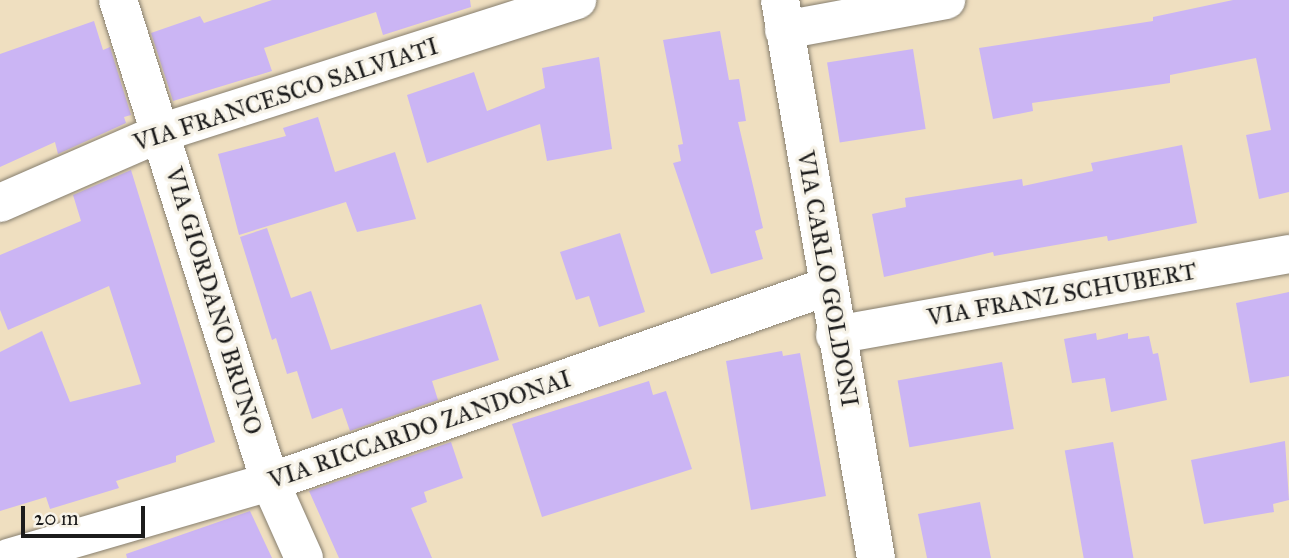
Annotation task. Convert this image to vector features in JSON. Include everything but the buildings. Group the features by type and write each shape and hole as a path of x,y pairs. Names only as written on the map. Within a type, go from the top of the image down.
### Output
{"street":[{"name":"VIA GIORDANO BRUNO","path":"118,0 271,482 304,558"},
{"name":"VIA FRANCESCO SALVIATI","path":"0,203 160,132 577,0"},
{"path":"782,15 946,0"},
{"name":"VIA CARLO GOLDONI","path":"782,15 826,287 876,558"},
{"name":"VIA FRANZ SCHUBERT","path":"835,335 1289,254"},
{"name":"VIA RICCARDO ZANDONAI","path":"8,558 271,482 826,287"}]}
